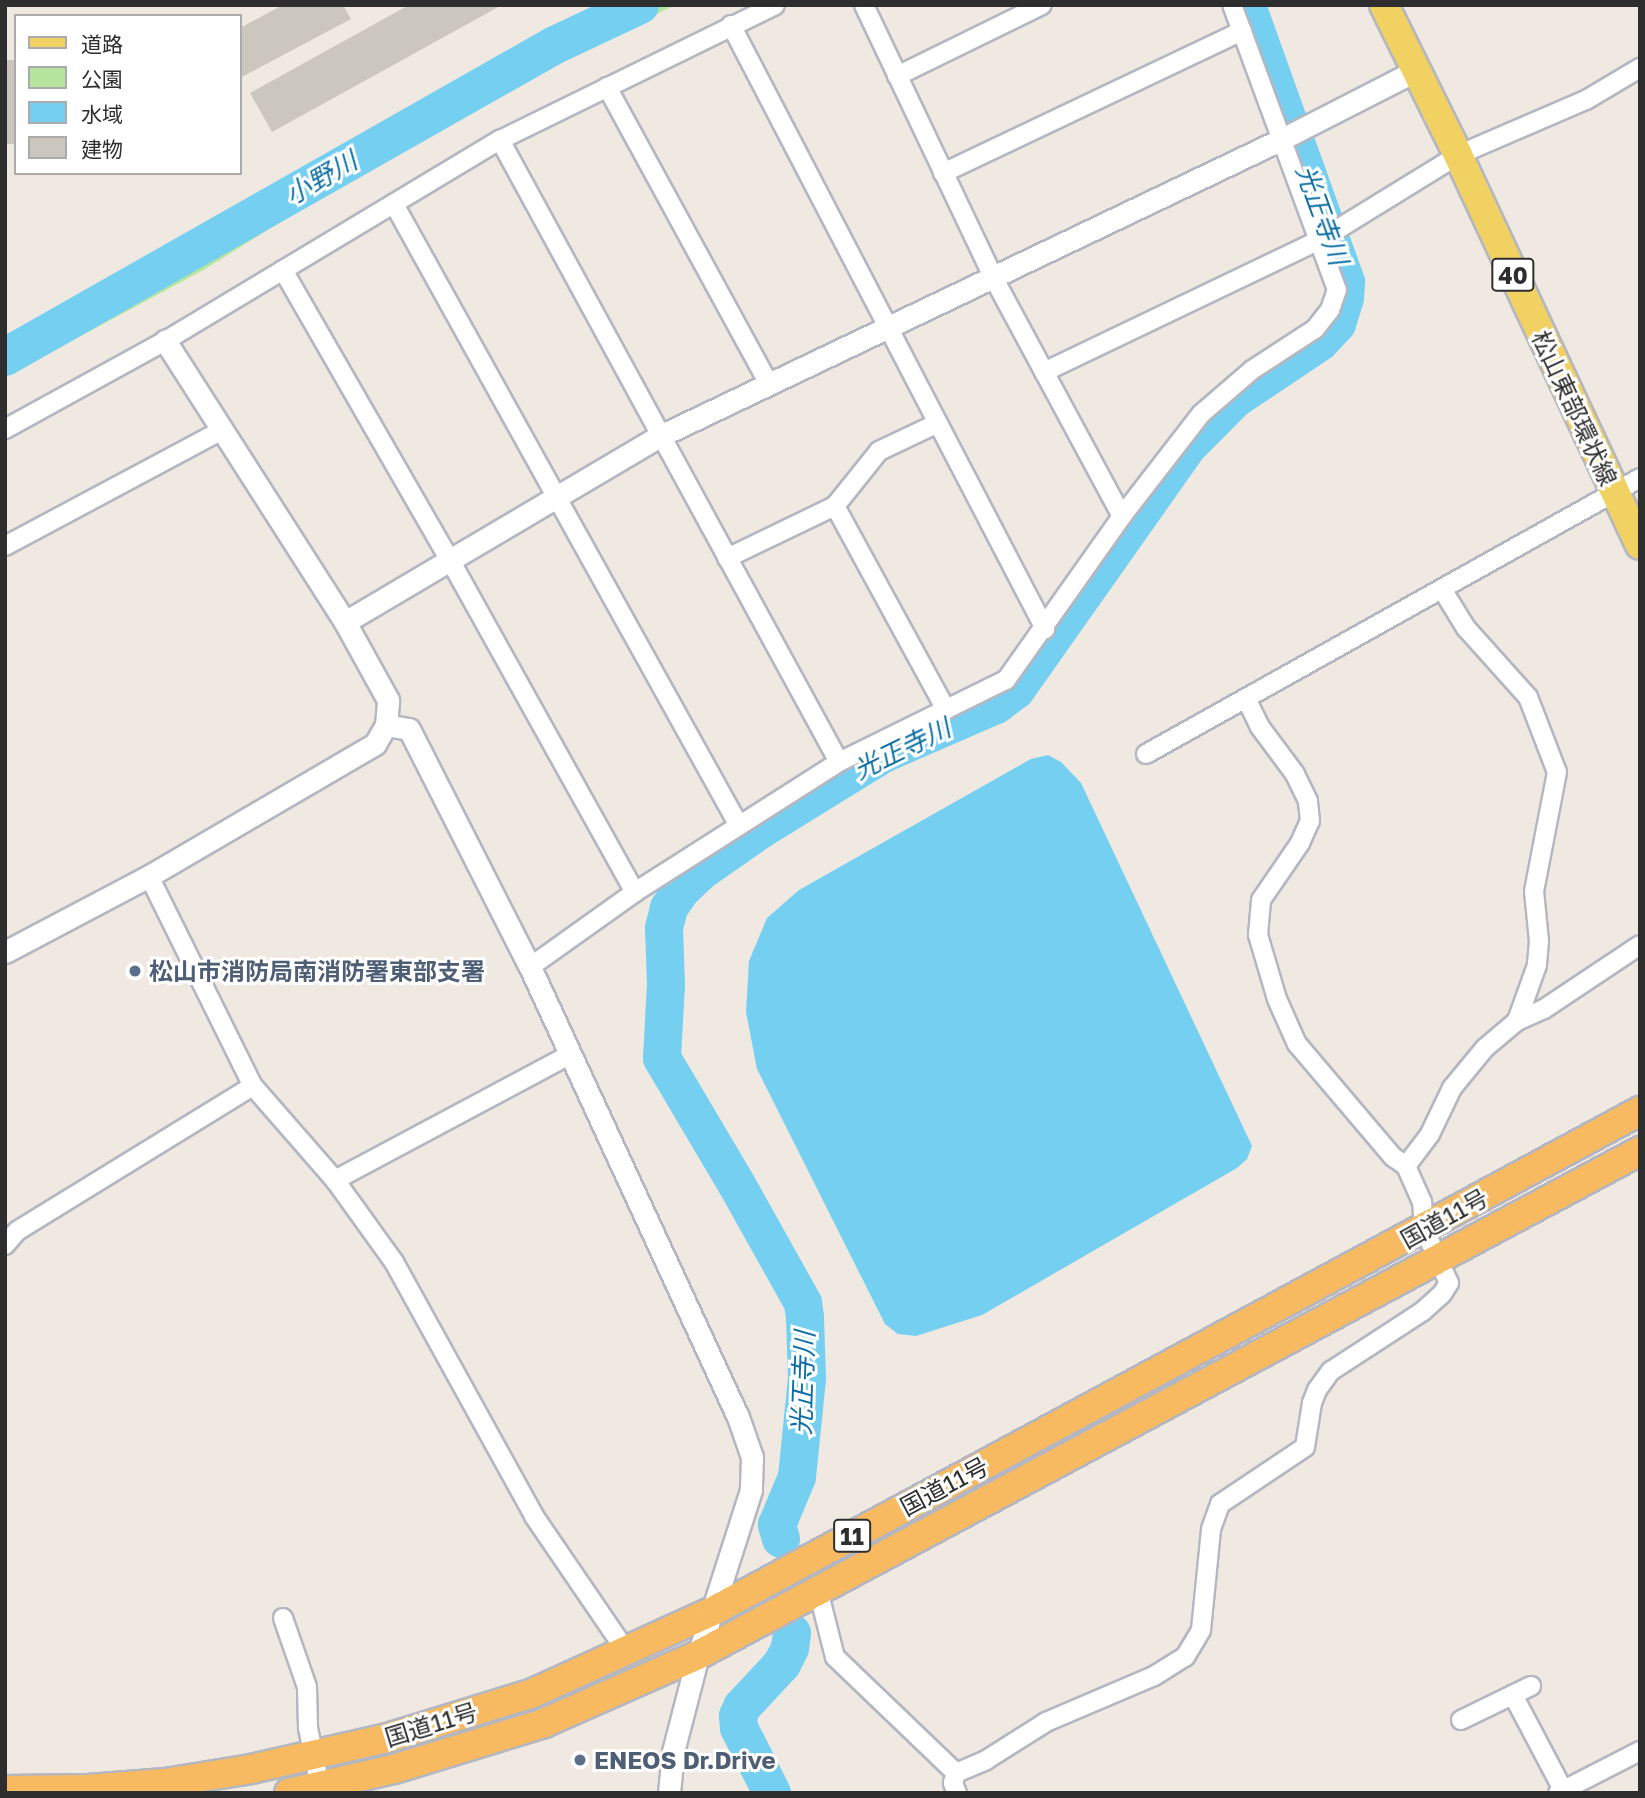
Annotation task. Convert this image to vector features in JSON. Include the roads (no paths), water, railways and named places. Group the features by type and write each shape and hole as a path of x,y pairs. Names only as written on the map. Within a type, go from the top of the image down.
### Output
{"highway":[{"name":"国道11号","path":"5,1790 88,1789 165,1783 313,1756 387,1738 533,1693 715,1610 1640,1111"},
{"name":"国道11号","path":"289,1793 394,1769 544,1723 698,1655 1438,1256 1640,1151"}],"main road":[{"name":"松山東部環状線","path":"1384,5 1458,155 1640,545"}],"street":[{"path":"5,429 164,341 500,140 775,5"},
{"path":"864,5 992,275 1122,516"},
{"path":"897,76 1042,5"},
{"path":"530,967 635,892 839,762 1006,680 1045,629 1122,516 1201,414 1252,370 1315,329 1330,310 1337,289 1232,5"},
{"path":"731,25 1045,629"},
{"path":"943,173 1241,30"},
{"path":"1044,372 1320,240 1458,155 1586,100 1640,68"},
{"path":"345,622 660,436 992,275 1282,139 1415,71"},
{"path":"607,87 769,384"},
{"path":"500,140 839,762"},
{"path":"394,204 739,826"},
{"path":"283,270 450,560 635,892"},
{"path":"5,952 149,876 375,744 386,725 388,700 345,622 164,341"},
{"path":"727,558 835,506 879,451 938,423"},
{"path":"5,546 222,430"},
{"path":"1146,754 1640,478"},
{"path":"835,506 946,710"},
{"path":"1442,589 1466,628 1528,697 1557,772 1535,891 1539,940 1537,965 1517,1021"},
{"path":"957,1793 953,1783 956,1773 986,1760 1046,1721 1154,1676 1185,1657 1201,1630 1211,1529 1220,1504 1304,1447 1314,1396 1331,1371 1423,1311 1442,1294 1449,1283 1424,1229 1422,1202 1406,1166 1393,1157 1348,1100 1297,1044 1277,999 1258,935 1261,900 1300,843 1310,821 1308,800 1295,774 1260,727 1245,698"},
{"path":"386,725 409,729 530,967 737,1414 752,1457 751,1490 715,1610 698,1655 673,1752 669,1793"},
{"path":"149,876 253,1086 335,1180 394,1262 534,1516 626,1651"},
{"path":"1406,1166 1430,1134 1452,1088 1485,1048 1517,1021 1544,1009 1640,945"},
{"path":"335,1180 569,1055"},
{"path":"5,1245 17,1231 253,1086"},
{"path":"817,1590 835,1657 956,1773"},
{"path":"284,1618 307,1687 313,1756 320,1786"},
{"path":"1461,1720 1531,1686"},
{"path":"1513,1695 1570,1790 1640,1751"}],"water":[{"path":"1048,755 1061,762 1081,783 1252,1146 1247,1159 1237,1168 982,1315 916,1336 898,1334 885,1324 757,1069 746,1012 749,961 767,918 799,890 1031,759"}],"waterway":[{"name":"小野川","path":"5,357 555,45 640,5"},
{"name":"光正寺川","path":"781,1539 777,1525 797,1477 807,1378 803,1303 662,1058 666,985 664,928 669,908 681,890 700,872 760,830 883,754 996,705 1016,690 1189,445 1235,399 1320,342 1337,324 1345,298 1346,282 1247,5"},
{"name":"光正寺川","path":"772,1793 739,1728 738,1716 742,1707 782,1664 790,1648 792,1633"}],"place":[{"name":"松山市消防局南消防署東部支署","path":"135,971"},
{"name":"ENEOS Dr.Drive","path":"580,1760"}]}
